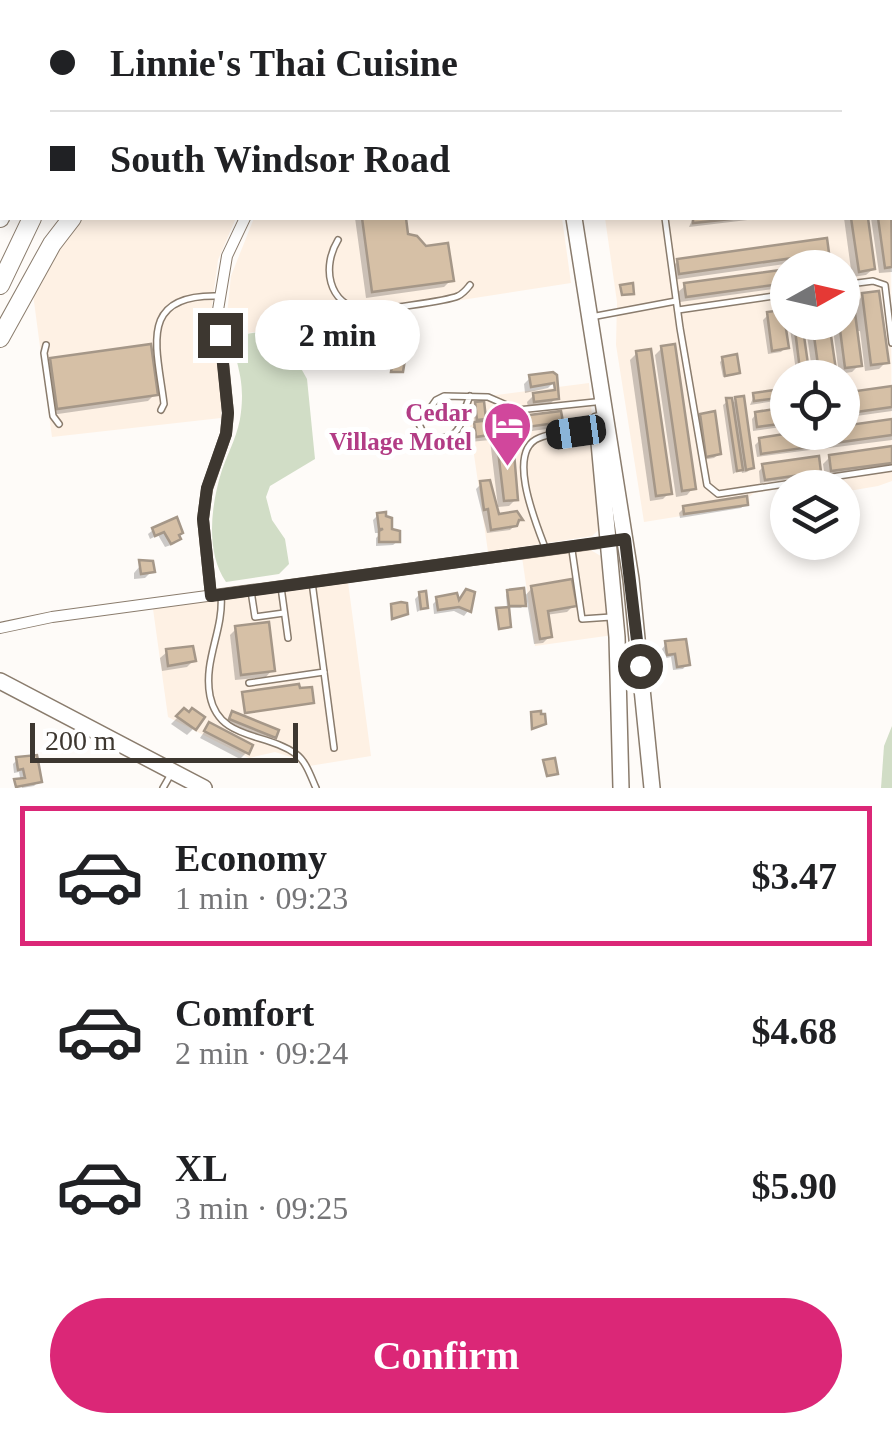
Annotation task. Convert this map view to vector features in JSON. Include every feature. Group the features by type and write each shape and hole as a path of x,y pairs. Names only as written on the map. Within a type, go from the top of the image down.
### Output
{"highway":[{"path":"0,285 31,220"},
{"path":"0,338 52,244 70,220"}],"main road":[{"path":"574,220 596,372 605,406 617,540 621,788"},
{"path":"596,372 598,428 652,788"},
{"path":"0,681 204,788"}],"street":[{"path":"216,596 203,519 207,488 223,444 228,413 220,296 226,256 245,220"},
{"path":"0,628 52,617 617,540"}],"lane":[{"path":"665,220 707,484 718,494 892,468"},
{"path":"338,240 328,264 329,280 341,298 357,308 372,310 455,298 470,285"},
{"path":"860,282 873,280 885,285 892,343"},
{"path":"161,410 164,404 155,338 162,317 172,304 186,298 220,296"},
{"path":"678,310 770,297"},
{"path":"588,317 676,301"},
{"path":"46,345 53,416 58,424"},
{"path":"470,396 462,427 456,434 426,440 419,424 436,400 444,396 470,396 488,397 518,410 595,402"},
{"path":"546,550 529,506 524,466 528,445 538,438 598,428"},
{"path":"571,547 582,619 616,616"},
{"path":"312,582 334,748"},
{"path":"281,587 288,638"},
{"path":"251,591 255,618 284,614"},
{"path":"216,596 221,614 208,666 213,709 224,724 298,755 316,788"},
{"path":"248,683 324,672"},
{"path":"163,788 173,772"}],"shaded area":[{"path":"80,220 235,220 218,260 211,313 222,381 221,418 52,437 33,294"},
{"path":"253,220 562,220 571,283 229,336 231,276"},
{"path":"605,220 890,220 892,481 860,489 860,470 770,470 770,490 754,493 749,497 750,505 644,522 616,345 617,302"},
{"path":"589,383 602,527 592,536 488,552 466,399"},
{"path":"589,549 604,558 613,635 535,646 522,557"},
{"path":"348,582 371,756 303,767 294,758 275,752 249,758 168,717 153,609"}],"green space":[{"path":"279,329 307,379 315,459 270,486 266,497 272,520 285,539 289,564 279,574 226,582 215,557 212,528 218,483 241,412 241,381 232,336"},
{"path":"892,726 892,788 881,788 884,746"}],"building":[{"path":"362,220 406,220 408,234 417,236 426,246 448,243 454,281 372,292"},
{"path":"851,220 868,220 875,269 860,272 860,250 856,250"},
{"path":"878,220 891,220 892,267 885,268"},
{"path":"827,238 829,250 770,250 770,261 679,274 677,259"},
{"path":"770,271 770,285 686,297 684,283"},
{"path":"633,283 634,294 622,295 620,285"},
{"path":"879,291 889,363 871,365 862,293"},
{"path":"771,340 788,340 789,348 772,351"},
{"path":"796,340 805,340 807,360 799,360"},
{"path":"815,340 832,340 835,360 817,360"},
{"path":"841,340 859,340 862,366 860,360 844,360"},
{"path":"151,344 158,395 57,409 50,358"},
{"path":"675,344 696,489 682,491 661,346"},
{"path":"395,345 407,347 403,372 391,372"},
{"path":"651,349 672,494 656,496 636,351"},
{"path":"737,354 740,373 725,376 722,357"},
{"path":"529,375 557,375 559,399 534,402 533,393 555,390 554,383 531,387"},
{"path":"892,386 892,407 860,411 860,390"},
{"path":"770,391 770,399 754,401 753,393"},
{"path":"744,396 754,468 746,470 735,397"},
{"path":"726,398 732,398 743,470 737,471"},
{"path":"484,401 486,419 477,420 475,402"},
{"path":"770,410 770,425 757,427 755,412"},
{"name":"Cedar Village Motel","path":"561,411 563,422 512,429 518,500 504,501 496,434 476,437 474,422"},
{"path":"715,411 721,454 706,457 700,414"},
{"path":"892,419 892,435 860,439 860,423"},
{"path":"770,436 770,450 789,450 761,454 759,438"},
{"path":"892,446 892,463 831,470 829,455"},
{"path":"819,456 821,470 770,470 770,479 765,480 762,464"},
{"path":"490,480 499,514 517,511 523,520 517,526 491,530 480,481"},
{"path":"747,496 748,505 684,514 683,506"},
{"path":"386,512 392,518 392,529 400,531 400,542 379,542 379,531 383,529 379,529 377,513"},
{"path":"177,517 183,533 179,535 181,539 171,544 164,532 155,536 152,528"},
{"path":"139,560 153,561 155,572 141,574"},
{"path":"572,579 577,606 548,611 552,637 540,639 531,586"},
{"path":"524,588 526,606 509,606 507,590"},
{"path":"466,589 475,592 471,612 459,607 438,610 436,597 457,593 459,600"},
{"path":"426,591 428,608 421,609 419,592"},
{"path":"407,603 408,614 392,619 391,604"},
{"path":"509,607 511,627 499,629 496,608"},
{"path":"269,622 275,671 241,675 235,626"},
{"path":"686,639 690,665 677,667 675,654 667,655 665,641"},
{"path":"193,646 196,661 168,666 166,649"},
{"path":"299,684 300,688 312,687 314,703 245,713 242,692"},
{"path":"184,708 189,712 192,708 205,717 196,730 176,716"},
{"path":"232,711 279,730 276,738 229,719"},
{"path":"541,711 546,724 532,729 531,712"},
{"path":"209,722 253,745 249,754 204,731"},
{"path":"37,755 42,782 16,787 14,779 25,778 23,769 18,770 16,757"},
{"path":"555,758 558,774 547,776 543,760"}],"place":[{"name":"Cedar Village Motel","path":"507,468"}],"route":[{"path":"220,335 228,413 226,434 207,488 203,519 211,596 625,539 640,666"}]}
